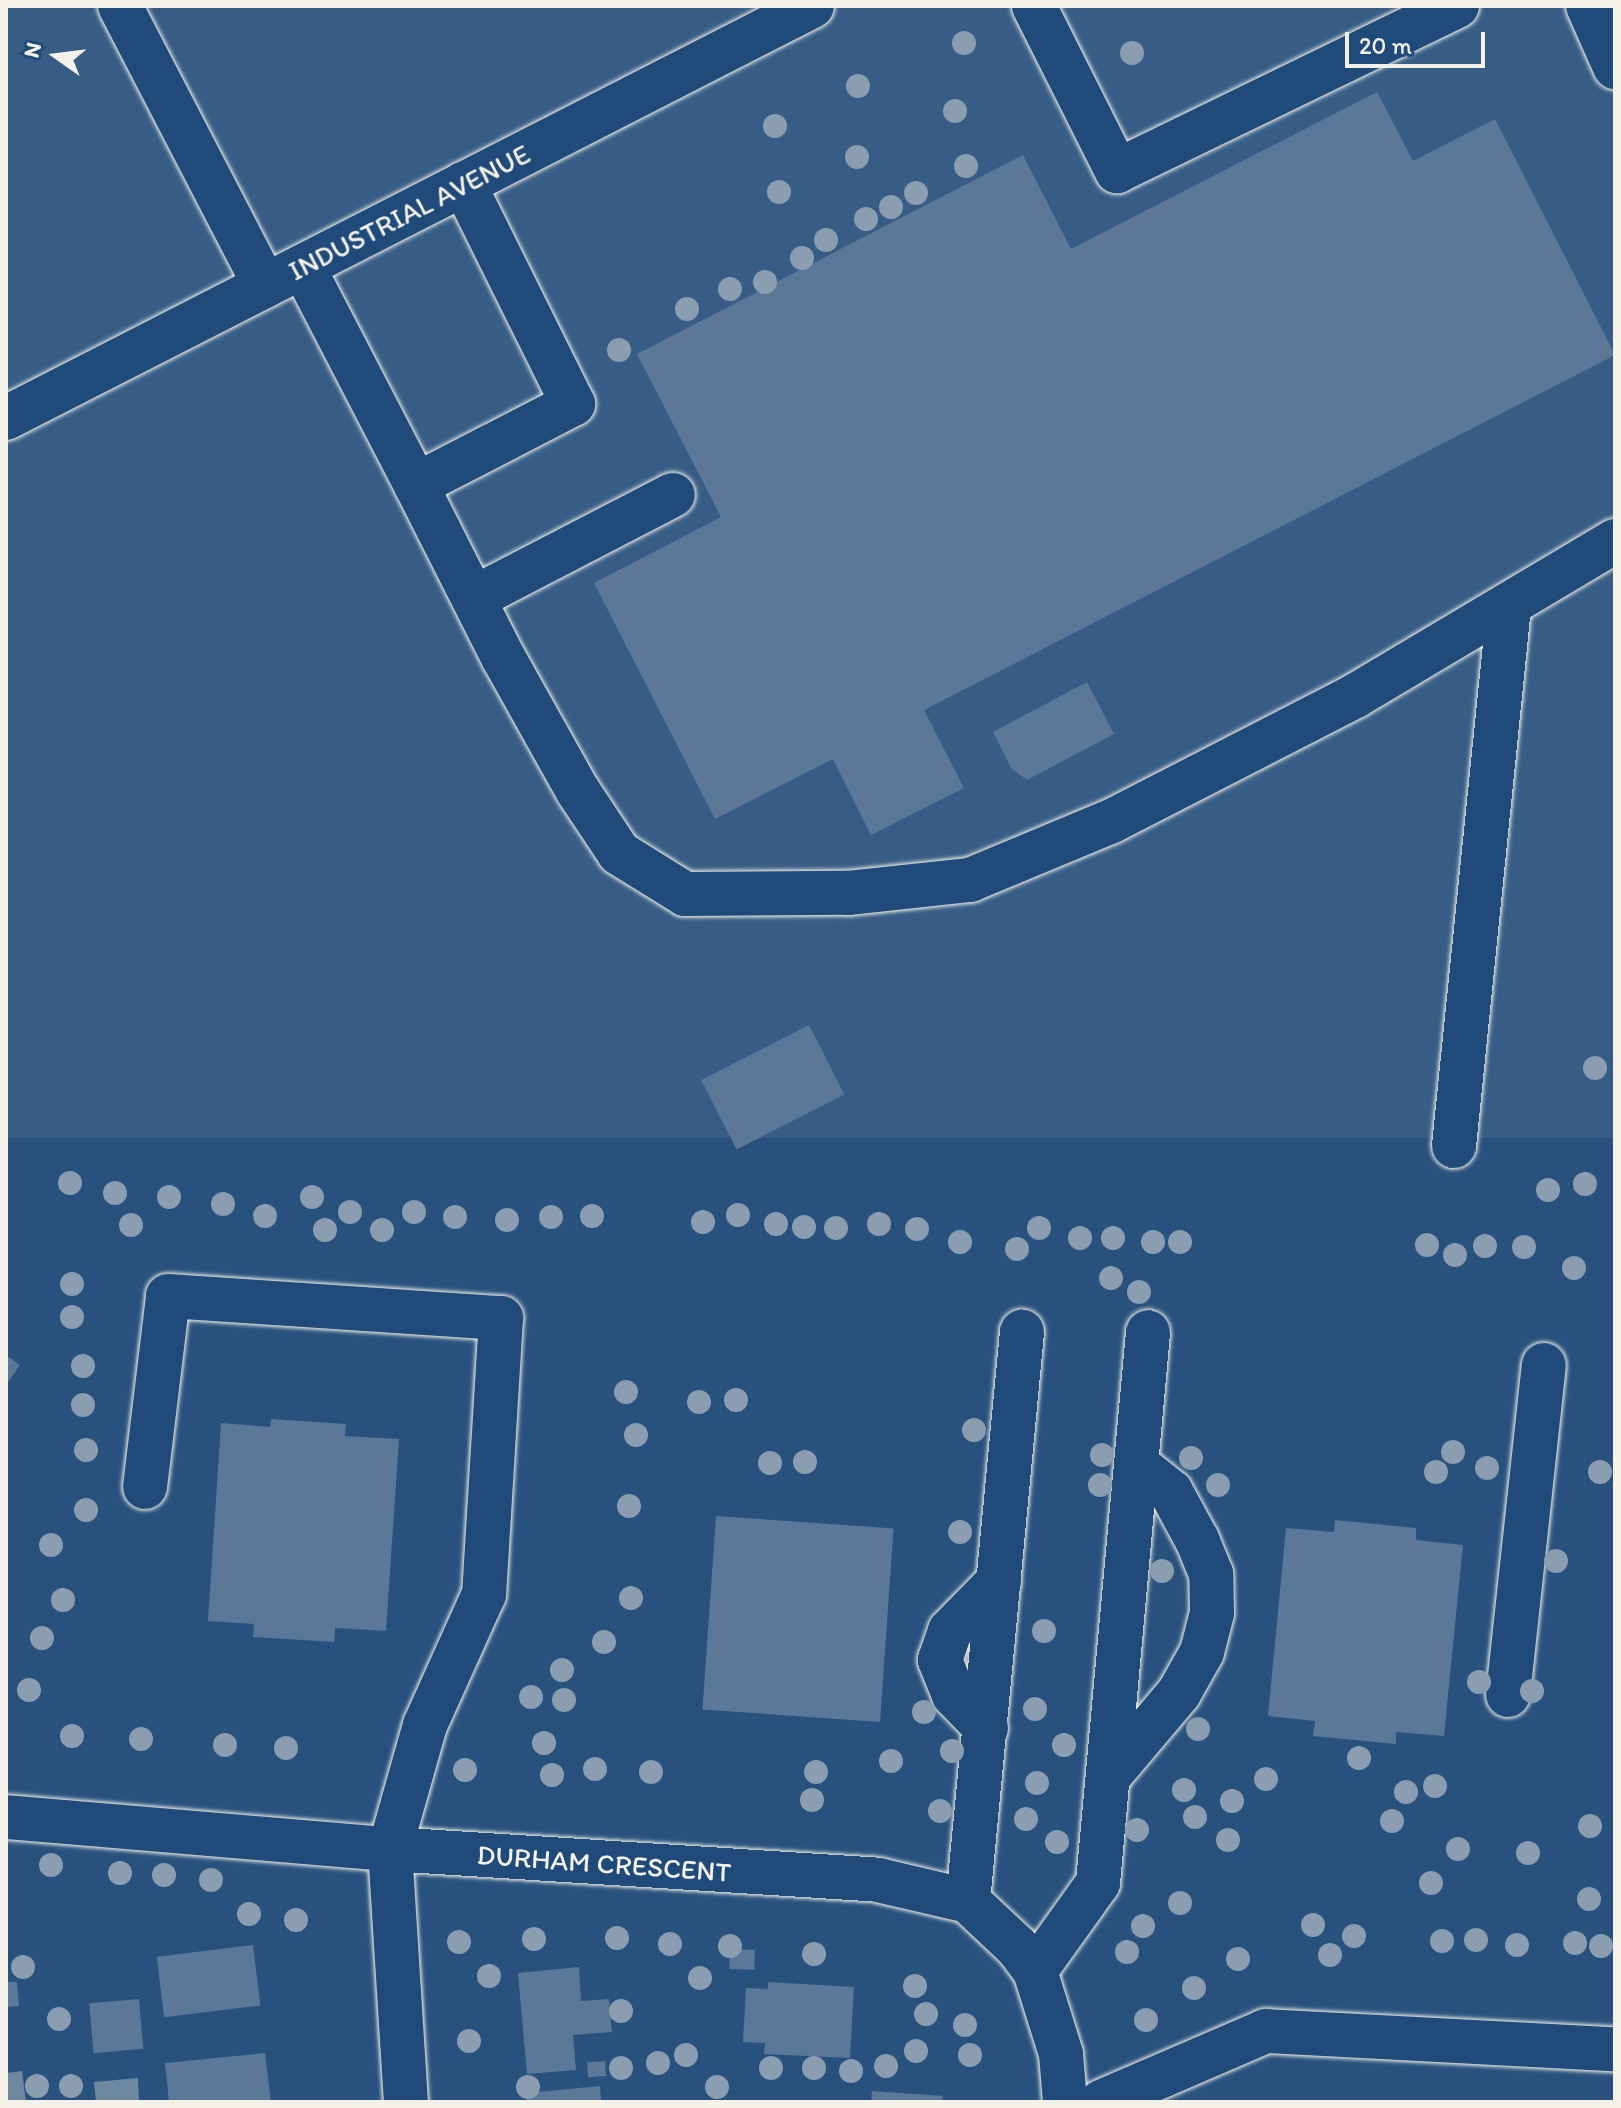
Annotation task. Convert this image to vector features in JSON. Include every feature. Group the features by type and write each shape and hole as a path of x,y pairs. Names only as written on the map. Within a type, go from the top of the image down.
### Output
{"street":[{"path":"120,6 265,286"},
{"path":"1034,6 1117,171 1457,6"},
{"path":"1588,6 1615,67"},
{"name":"INDUSTRIAL AVENUE","path":"11,404 303,267 796,10"},
{"path":"416,485 573,404 464,184"},
{"path":"303,267 474,598 578,791 619,853 685,894 848,893 970,880 1112,821 1355,696 1615,541"},
{"path":"474,598 673,495"},
{"path":"1454,1146 1509,606"},
{"path":"145,1487 168,1296 501,1318 484,1594 425,1725 390,1849 406,2102"},
{"path":"1022,1332 968,1901 1017,1947 1035,1971 1061,2054 1065,2102"},
{"path":"1035,1971 1098,1883 1148,1332"},
{"path":"1508,1695 1544,1365"},
{"path":"1108,1777 1179,1693 1202,1652 1212,1613 1211,1574 1197,1540 1171,1492 1136,1464"},
{"name":"DURHAM CRESCENT","path":"6,1817 390,1849 878,1880 968,1901"},
{"path":"1101,2102 1266,2031 1615,2049"}],"shaded area":[{"path":"6,6 1615,6 1615,1138 6,1138"},
{"path":"22,2071 26,2102 6,2102 6,2073"},
{"path":"138,2078 139,2102 96,2102 94,2082"}],"building":[{"path":"1377,92 1413,161 1495,119 1615,355 924,710 964,788 871,835 833,759 715,819 594,583 721,517 637,354 1023,155 1071,249"},
{"path":"1087,682 1114,734 1027,780 1011,768 993,732"},
{"path":"809,1025 844,1094 737,1149 701,1080"},
{"path":"6,1355 20,1365 6,1385"},
{"path":"271,1419 346,1424 345,1436 399,1439 386,1631 335,1628 334,1642 253,1637 254,1624 208,1621 221,1423 270,1427"},
{"path":"716,1516 894,1528 880,1722 702,1710"},
{"path":"1335,1520 1416,1528 1416,1540 1463,1545 1444,1736 1396,1732 1396,1744 1313,1736 1315,1721 1268,1716 1286,1528 1334,1532"},
{"path":"253,1945 260,2006 164,2017 157,1957"},
{"path":"730,1949 755,1950 754,1970 729,1969"},
{"path":"579,1967 581,2001 609,1999 612,2032 573,2035 576,2070 527,2074 518,1973"},
{"path":"6,1982 17,1982 19,2006 6,2007"},
{"path":"768,1982 854,1987 850,2058 764,2054 765,2043 743,2042 746,1988 768,1989"},
{"path":"139,1999 143,2049 94,2053 89,2003"},
{"path":"265,2053 271,2102 169,2102 165,2063"},
{"path":"605,2061 606,2076 588,2077 587,2062"},
{"path":"600,2086 601,2102 527,2102 526,2093"},
{"path":"872,2091 943,2096 942,2102 871,2102"}]}
